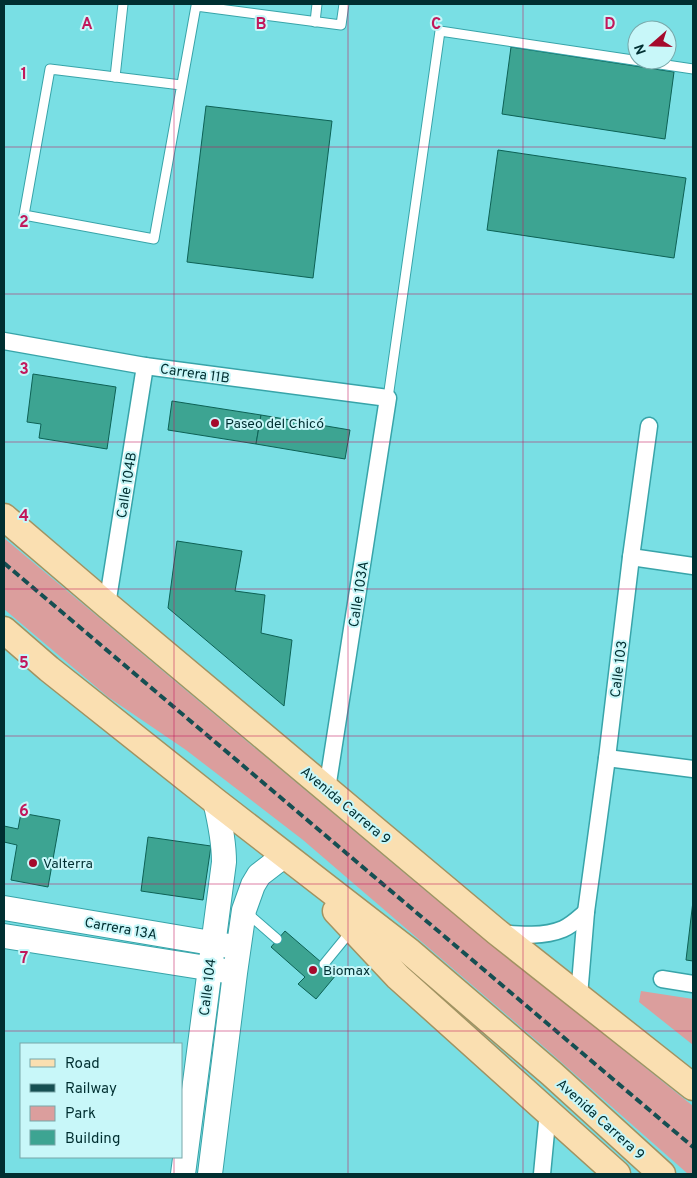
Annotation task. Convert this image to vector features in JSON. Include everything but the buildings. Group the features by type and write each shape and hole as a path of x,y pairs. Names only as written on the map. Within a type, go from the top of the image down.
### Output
{"main road":[{"name":"Avenida Carrera 9","path":"4,517 497,932 693,1087"},
{"name":"Avenida Carrera 9","path":"4,630 49,669 284,856 410,952 552,1074 662,1174"},
{"path":"284,856 398,978 617,1174"}],"street":[{"name":"Carrera 11B","path":"4,341 145,366 388,398"},
{"name":"Calle 104B","path":"107,604 145,366"},
{"name":"Calle 103A","path":"328,789 388,398"},
{"name":"Calle 103","path":"579,996 586,912 649,426"},
{"path":"631,557 693,566"},
{"path":"607,758 693,769"},
{"name":"Calle 104","path":"183,1174 224,862 222,828 215,801"},
{"name":"Calle 104","path":"210,1174 244,910 253,885 259,875 284,856"},
{"name":"Carrera 13A","path":"4,908 238,947"},
{"path":"497,932 529,935 551,932 572,924 586,912"},
{"name":"Carrera 13A","path":"4,936 235,973"},
{"path":"662,979 693,984"},
{"path":"542,1174 548,1111"}],"lane":[{"path":"115,77 123,4"},
{"path":"315,22 317,4"},
{"path":"181,85 50,69 24,215 154,239 196,6 341,25 344,4"},
{"path":"388,398 440,31 693,68"},
{"path":"244,910 277,940"},
{"path":"324,964 353,929"}],"green space":[{"path":"4,538 433,897 693,1106 693,1174 688,1174 544,1047 303,840 186,750 108,697 4,609"},
{"path":"641,991 693,999 693,1045 639,1002"}],"railway":[{"path":"4,563 693,1147"}],"place":[{"name":"Paseo del Chicó","path":"215,423"},
{"name":"Valterra","path":"33,863"},
{"name":"Biomax","path":"313,970"}]}
